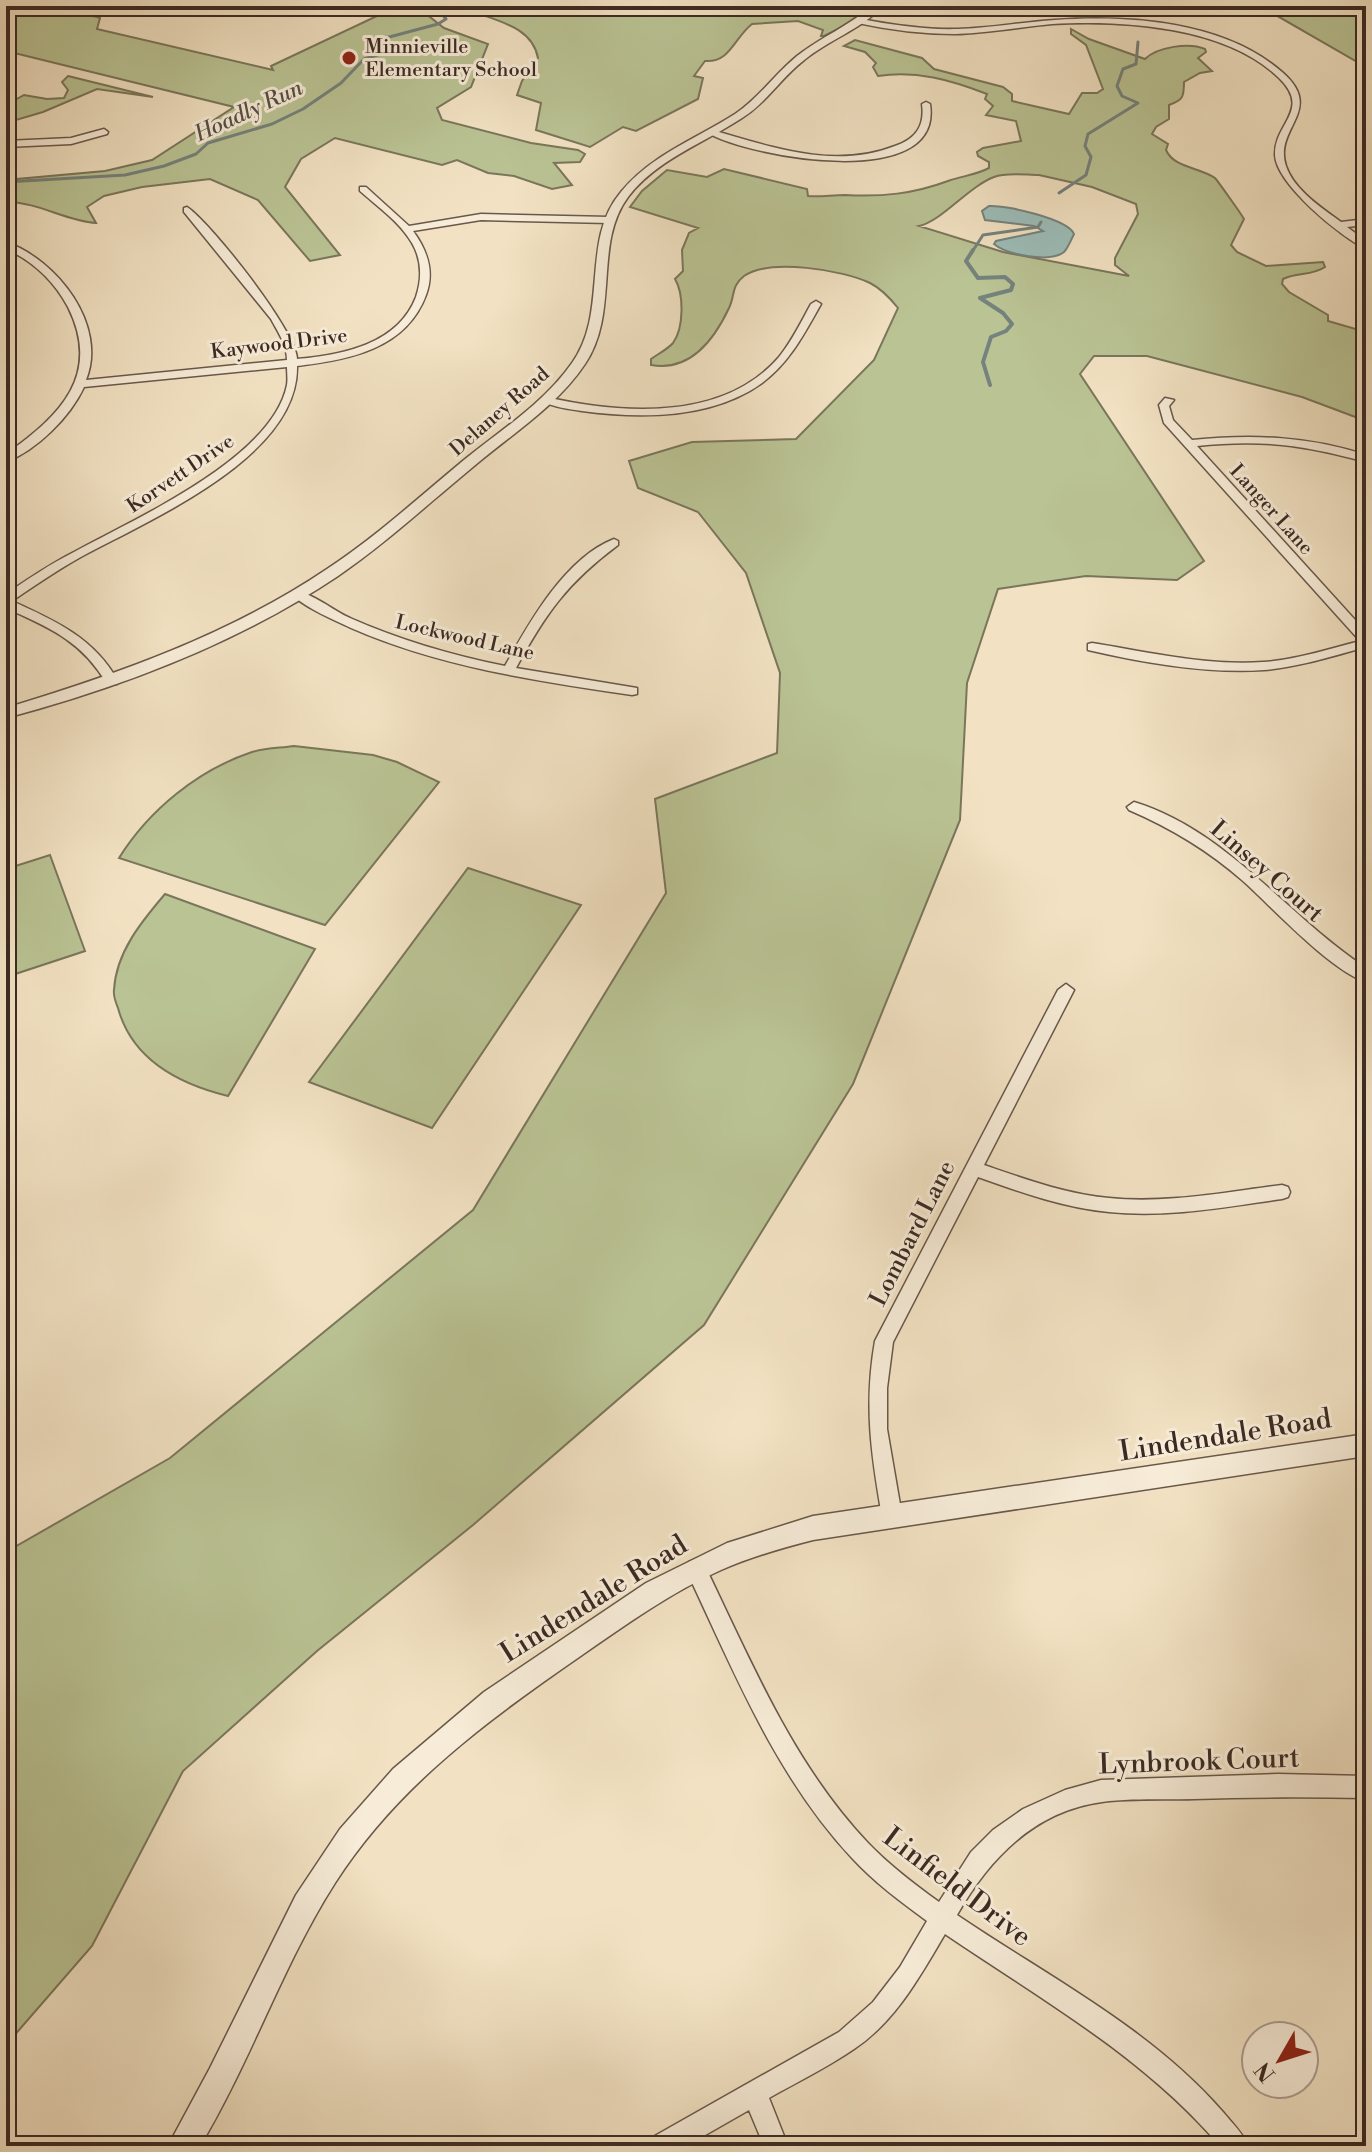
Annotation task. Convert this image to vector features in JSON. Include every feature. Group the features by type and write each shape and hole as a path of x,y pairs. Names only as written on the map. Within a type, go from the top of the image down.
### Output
{"street":[{"name":"Delaney Road","path":"6,713 112,681 202,645 298,595 365,549 546,400 580,362 597,328 603,299 605,235 609,220 622,197 636,182 766,95 798,59 861,21 878,6"},
{"path":"861,21 948,32 1064,22 1130,24 1183,32 1240,49 1274,68 1295,91 1298,112 1282,140 1279,151 1282,167 1297,189 1366,246"},
{"path":"712,133 801,157 861,158 896,150 918,138 927,127 926,104"},
{"path":"6,144 71,141 104,132"},
{"name":"Kaywood Drive","path":"80,384 124,382 192,371 294,361 361,351 389,339 413,320 423,295 426,264 406,229 363,189"},
{"path":"187,210 275,319 285,335 294,361"},
{"path":"406,229 481,217 609,220"},
{"path":"1341,225 1366,222"},
{"path":"6,245 48,270 80,316 89,353 80,384 50,425 6,459"},
{"path":"546,400 583,408 626,412 674,408 717,399 751,384 780,362 816,304"},
{"name":"Korvett Drive","path":"6,601 81,552 169,507 241,456 262,437 285,407 294,361"},
{"name":"Langer Lane","path":"1169,400 1164,405 1168,421 1366,641"},
{"path":"1189,444 1231,438 1286,440 1331,448 1366,459"},
{"path":"509,670 556,590 587,561 614,543"},
{"name":"Lockwood Lane","path":"298,595 346,623 396,643 509,670 632,691"},
{"path":"6,601 80,641 102,663 112,681"},
{"path":"1092,647 1198,664 1246,667 1290,663 1366,641"},
{"name":"Linsey Court","path":"1134,807 1186,832 1212,849 1316,942 1366,976"},
{"name":"Lombard Lane","path":"892,1516 876,1427 876,1383 884,1341 1066,990"},
{"path":"973,1168 1051,1194 1114,1206 1178,1205 1282,1192"},
{"name":"Lindendale Road","path":"183,2146 238,2048 295,1924 356,1827 393,1785 482,1707 644,1597 696,1569 776,1538 813,1528 1366,1445"},
{"name":"Linfield Drive","path":"696,1569 788,1759 818,1803 854,1845 896,1884 1141,2052 1187,2092 1236,2146"},
{"name":"Lynbrook Court","path":"662,2146 847,2040 881,2010 908,1975 965,1879 1001,1838 1031,1817 1065,1801 1101,1791 1278,1785 1366,1787"},
{"path":"755,2094 776,2146"}],"green space":[{"path":"6,6 59,6 57,14 100,18 97,29 273,70 271,66 398,6 416,6 444,28 488,44 471,87 437,108 442,120 585,154 580,162 554,163 572,185 552,189 514,176 488,173 457,160 442,165 335,138 301,159 285,187 340,255 310,261 258,200 210,179 142,187 104,196 87,207 96,223 30,205 6,202 6,180 105,171 152,160 234,107 6,51"},
{"path":"468,6 871,6 851,23 824,36 821,36 823,30 798,21 752,24 726,54 713,61 705,61 694,76 703,78 698,99 636,131 623,127 590,147 536,130 541,103 517,95 522,81 538,58 534,47 520,31 467,9"},
{"path":"1260,6 1366,6 1366,67"},
{"path":"1071,29 1089,39 1145,59 1157,51 1174,47 1205,49 1206,52 1198,58 1212,71 1200,73 1184,82 1182,97 1169,105 1169,119 1156,127 1152,134 1168,144 1166,150 1175,160 1209,174 1225,191 1244,219 1231,245 1237,252 1266,266 1323,262 1325,267 1320,270 1288,277 1283,279 1282,284 1289,292 1328,315 1328,321 1366,332 1366,421 1302,397 1147,356 1094,356 1080,374 1204,561 1177,580 1086,576 998,589 967,683 960,820 853,1084 704,1325 473,1525 317,1651 183,1771 92,1946 6,2045 6,1552 170,1458 473,1210 666,893 655,799 777,753 780,673 746,573 698,512 638,488 629,461 692,442 796,439 874,360 898,308 874,285 843,274 788,267 756,271 744,276 737,284 723,320 699,351 678,364 651,365 651,359 677,337 682,311 675,279 683,271 682,250 689,233 698,228 630,207 642,191 667,170 707,177 724,169 807,189 808,196 817,196 897,194 984,170 989,168 989,162 978,156 977,152 983,148 1021,141 1016,121 986,115 993,106 985,99 987,94 933,78 906,74 878,76 873,67 876,63 865,52 844,46 855,40 922,58 934,69 1003,87 1012,94 1012,101 1069,114 1082,93 1097,93 1103,89 1086,45 1071,34","holes":["999,175 1039,175 1092,187 1136,204 1138,214 1115,258 1115,265 1129,276 1003,252 919,226 937,218 975,188"]},
{"path":"68,76 153,97 97,89 16,120 6,113 6,105 24,95 64,98 68,90 62,82"},
{"path":"294,746 373,755 397,762 439,782 325,925 119,858 160,808 194,781 252,752"},
{"path":"50,855 85,951 6,977 6,869"},
{"path":"468,868 581,905 432,1128 309,1082"},
{"path":"165,894 315,949 228,1096 175,1077 146,1056 125,1026 116,1002 116,976 125,950 139,926"}],"water":[{"path":"989,206 1022,210 1049,218 1074,234 1064,252 1058,255 1039,257 1008,251 994,244 1043,231 1034,226 985,220 982,211"}],"waterway":[{"name":"Hoadly Run","path":"6,182 125,175 164,166 196,154 208,143 272,124 303,109 341,83 364,59 384,53 378,40 438,24 446,19 442,14 450,7 459,6"},
{"name":"Hoadly Run","path":"469,6 478,6"},
{"path":"1059,193 1086,175 1091,157 1085,146 1088,134 1138,103 1122,96 1117,86 1123,69 1136,64 1138,42"},
{"path":"972,252 983,235 1038,227 1041,222"},
{"path":"973,250 966,261 978,278 1005,277 1013,284 1011,290 980,298 1003,313 1012,324 1006,331 991,337 983,362 990,385"}],"place":[{"name":"Minnieville Elementary School","path":"349,58"}]}
